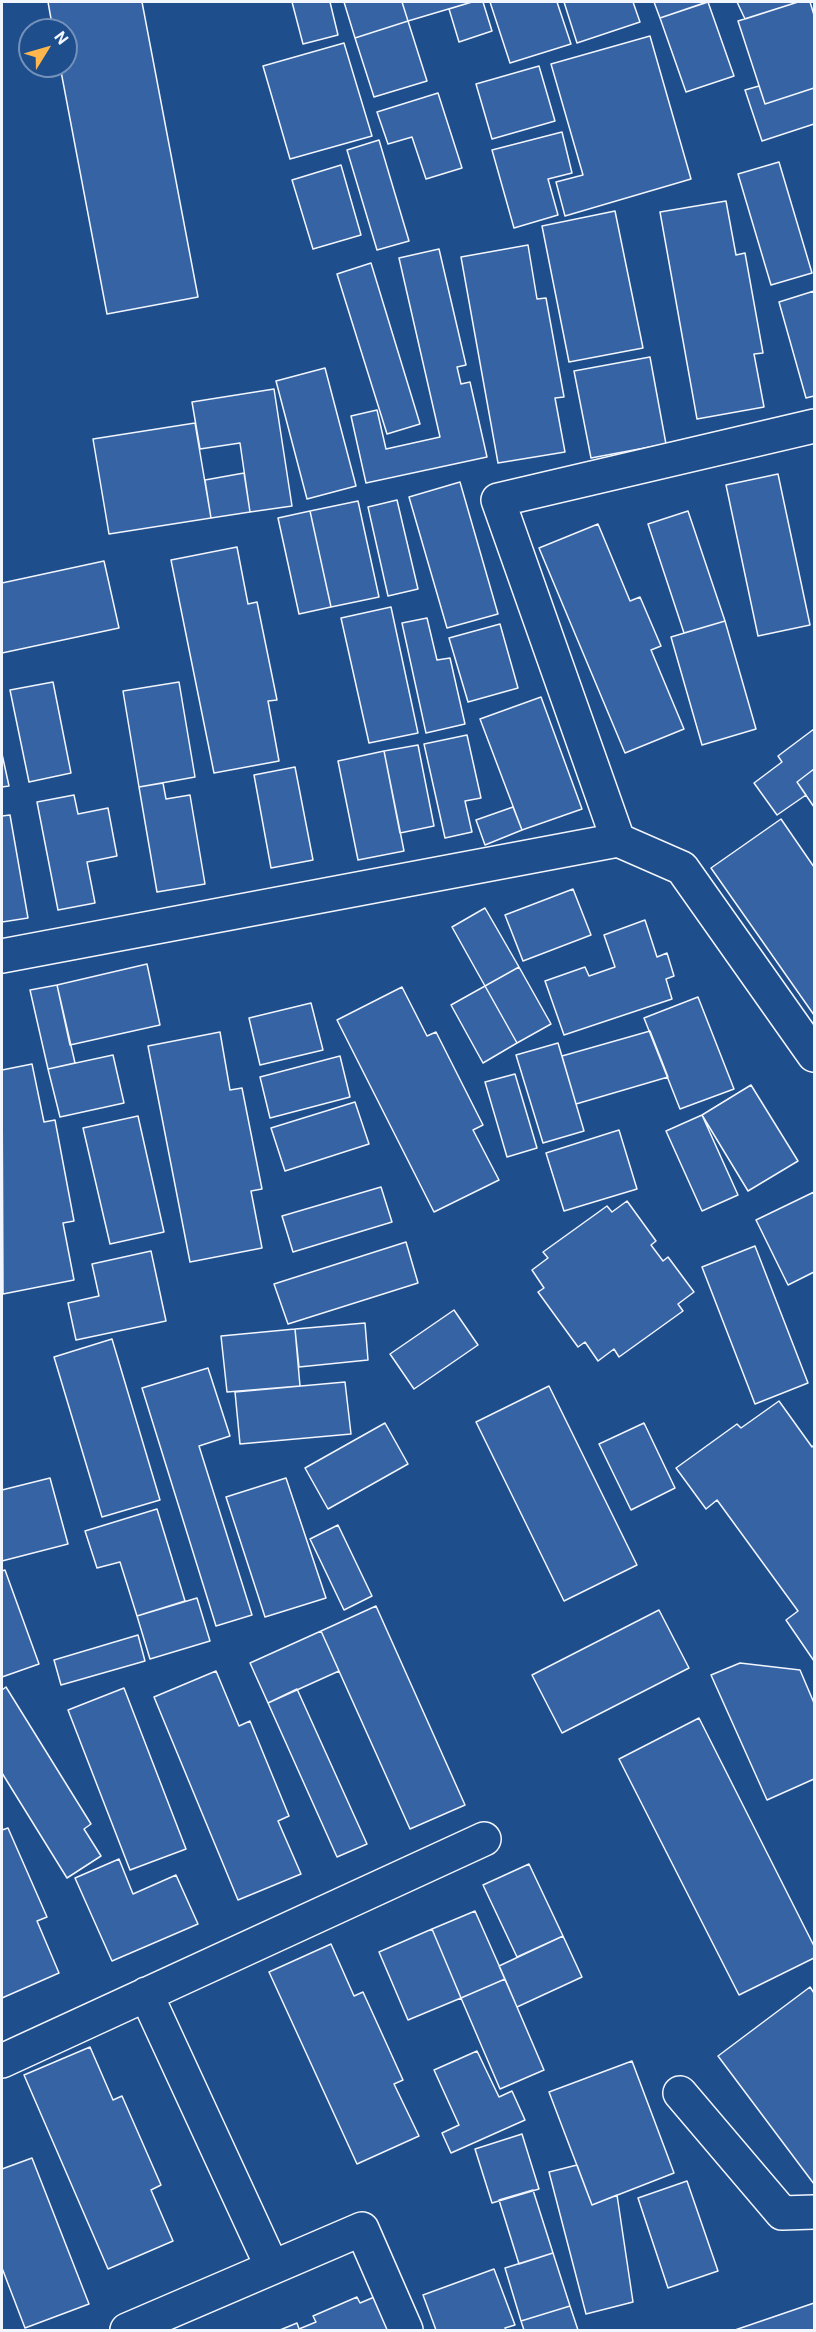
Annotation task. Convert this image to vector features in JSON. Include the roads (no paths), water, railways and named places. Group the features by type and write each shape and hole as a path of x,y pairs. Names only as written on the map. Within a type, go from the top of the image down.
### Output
{"street":[{"path":"618,840 498,500 814,426"},
{"path":"2,956 618,840 682,868 814,1054"},
{"path":"2,2061 484,1839"},
{"path":"146,1994 272,2267"},
{"path":"680,2093 782,2213 814,2212"},
{"path":"127,2331 362,2229 406,2331"}]}
